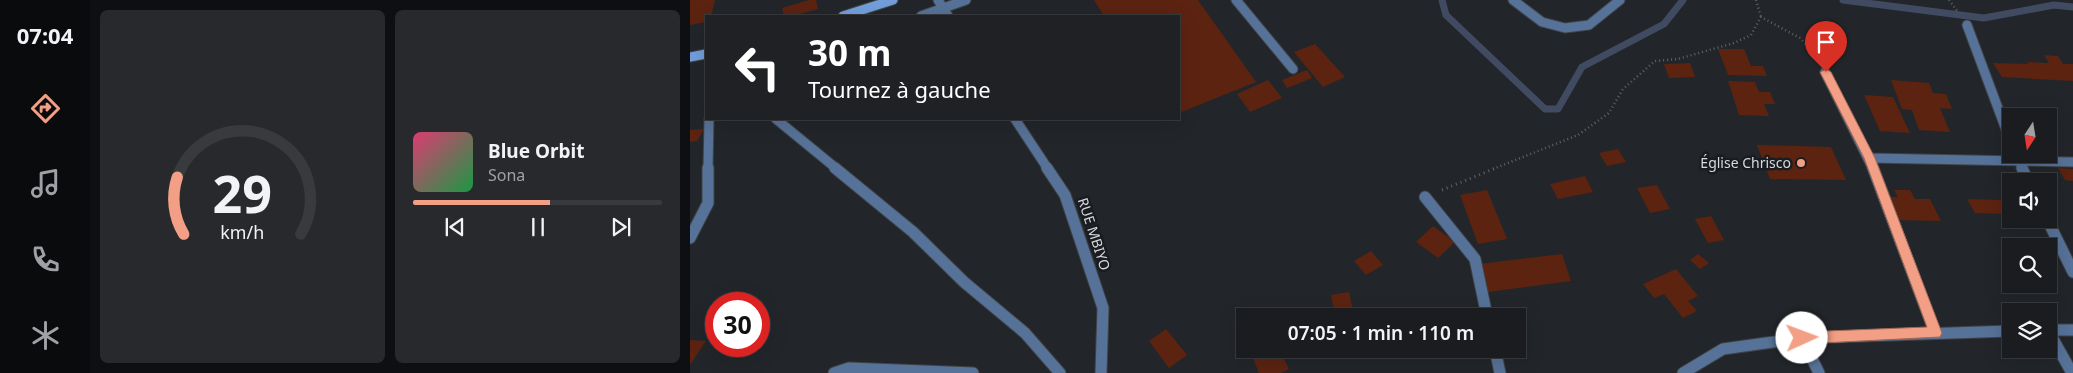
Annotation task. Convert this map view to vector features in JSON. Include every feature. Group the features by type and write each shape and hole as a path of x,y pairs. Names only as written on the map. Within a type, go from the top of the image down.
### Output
{"street":[{"path":"846,15 893,0"},
{"path":"922,15 940,3 966,0"},
{"path":"1236,0 1293,69"},
{"path":"1513,0 1542,22 1565,28 1589,25 1620,0"},
{"path":"940,3 947,15"},
{"path":"1967,26 2002,119"},
{"path":"690,57 705,54"},
{"path":"1826,72 1869,158 1935,333"},
{"path":"690,238 708,203 710,120"},
{"path":"777,120 913,232 964,282 1025,333 1060,373"},
{"name":"RUE MBIYO","path":"1016,120 1065,195 1102,308 1102,373"},
{"path":"1869,158 2002,157"},
{"path":"2058,161 2073,162"},
{"path":"1425,197 1475,259 1486,308"},
{"path":"2051,228 2073,272"},
{"path":"2057,331 2073,330"},
{"path":"1683,373 1723,349 1802,338 2002,331"},
{"path":"1802,338 1820,373"},
{"path":"2057,346 2072,373"},
{"path":"1497,358 1500,373"},
{"path":"834,373 849,368 973,373"}],"path":[{"path":"1756,0 1761,17 1813,47 1826,72"},
{"path":"1425,197 1578,135 1609,113 1623,89 1655,61 1678,59 1734,43 1751,35 1761,17"}],"building":[{"path":"690,0 715,0 711,15 705,15 705,22 690,25"},
{"path":"809,0 816,0 818,9 797,15 784,15 782,8"},
{"path":"1094,0 1198,0 1256,82 1180,113 1180,15 1103,15"},
{"path":"1315,44 1345,77 1323,87 1294,52"},
{"path":"1718,49 1744,49 1751,66 1763,66 1767,76 1728,75"},
{"path":"2044,55 2058,56 2063,64 2073,64 2073,81 2002,77 1993,63 2049,63"},
{"path":"1690,63 1695,77 1669,78 1664,64"},
{"path":"1307,70 1312,78 1287,88 1282,80"},
{"path":"1268,80 1282,98 1250,112 1237,94"},
{"path":"1891,80 1929,83 1933,93 1946,94 1952,109 1940,108 1950,132 1919,130 1912,110 1902,109"},
{"path":"1728,81 1755,82 1759,92 1770,92 1775,104 1764,104 1769,116 1739,115"},
{"path":"1864,95 1893,97 1910,133 1880,131"},
{"path":"704,129 697,141 690,142 690,130"},
{"name":"Église Chrisco","path":"1757,145 1831,147 1846,180 1770,179"},
{"path":"1618,149 1626,162 1607,166 1599,153"},
{"path":"2058,168 2073,169 2073,181 2065,180"},
{"path":"1585,176 1593,192 1558,199 1550,184"},
{"path":"1657,185 1670,209 1650,213 1637,188"},
{"path":"1487,190 1507,239 1478,244 1460,195"},
{"path":"1894,190 1910,190 1915,199 1930,199 1941,221 1896,220 1886,197 1898,197"},
{"path":"1967,199 2002,200 2002,214 1975,213"},
{"path":"1711,216 1724,240 1708,243 1695,219"},
{"path":"1433,226 1455,242 1438,258 1416,242"},
{"path":"1371,251 1383,265 1366,275 1354,261"},
{"path":"1562,254 1571,281 1487,292 1479,264"},
{"path":"1698,254 1709,263 1700,269 1690,260"},
{"path":"1676,269 1698,296 1688,301 1697,311 1683,318 1664,294 1654,298 1643,284"},
{"path":"1349,292 1352,308 1333,308 1331,295"},
{"path":"1166,329 1187,355 1169,368 1149,341"},
{"path":"690,340 705,341 705,342 690,365"},
{"path":"1253,358 1284,358 1289,369 1281,373 1259,373"}],"waterway":[{"path":"1442,0 1446,15 1545,109 1558,109 1582,67 1664,24 1683,0"},
{"path":"1843,0 1984,18 2054,5 2073,7"}],"place":[{"name":"Église Chrisco","path":"1801,163"}],"route":[{"path":"1802,338 1935,333 1869,158 1826,72"}]}
